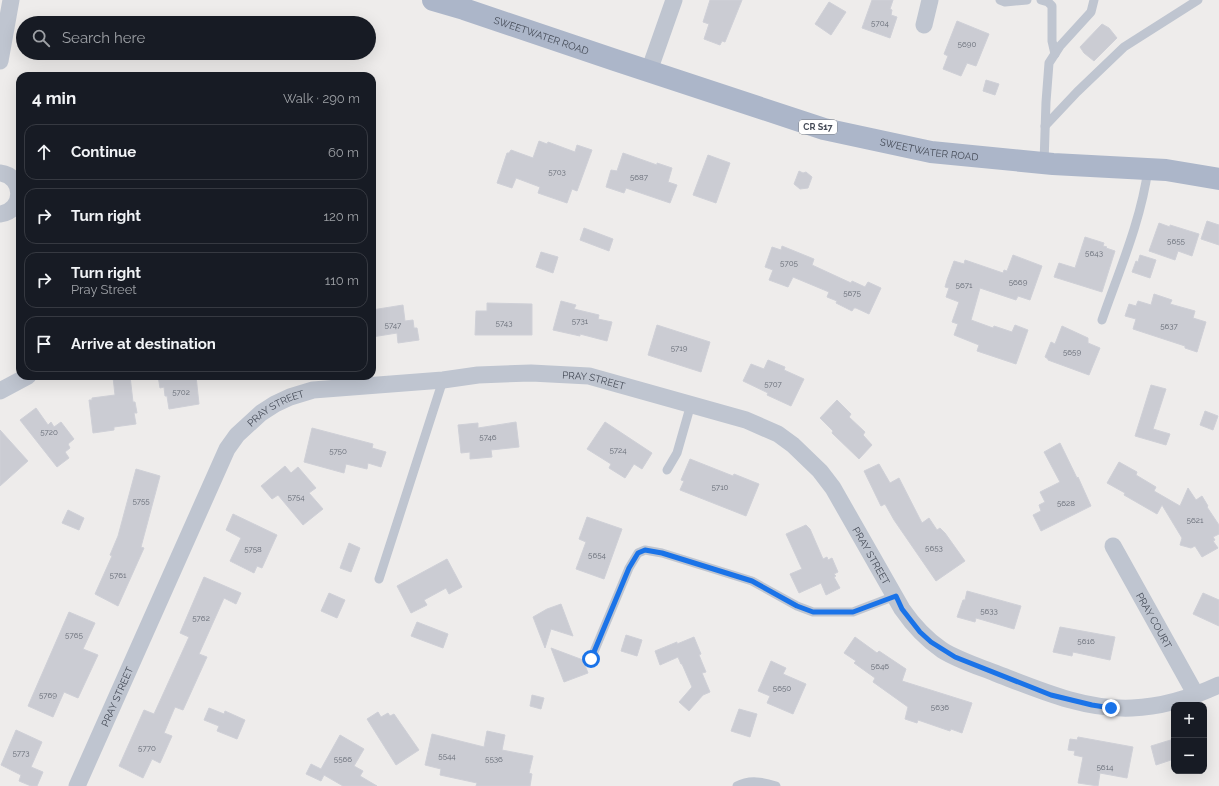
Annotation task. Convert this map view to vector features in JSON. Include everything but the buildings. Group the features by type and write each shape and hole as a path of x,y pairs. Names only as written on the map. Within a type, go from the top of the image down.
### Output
{"main road":[{"name":"SWEETWATER ROAD","path":"433,0 460,4 649,71 824,129 931,152 1044,163 1166,170 1219,179"}],"street":[{"path":"0,61 11,0"},
{"path":"649,71 674,0"},
{"path":"924,25 930,0"},
{"path":"0,173 11,176 16,181"},
{"path":"0,214 9,211 16,203"},
{"name":"PRAY STREET","path":"77,786 227,449 237,435 261,413 290,397 310,383 443,380 478,375 531,373 589,376 746,420 778,434 807,458 833,488 911,621 931,642 955,657 1051,695 1092,705 1131,708 1166,704 1196,695 1219,685"},
{"path":"0,391 21,380"},
{"name":"PRAY COURT","path":"1113,546 1196,695"}],"lane":[{"path":"1000,0 1005,2 1027,0"},
{"path":"1041,0 1048,2 1052,6 1052,41 1054,54"},
{"path":"1044,163 1049,63 1060,46 1091,12 1094,0"},
{"path":"1045,126 1077,92 1124,47 1198,0"},
{"path":"1102,320 1145,191 1148,169"},
{"path":"379,579 443,380"},
{"path":"667,470 677,453 691,404"},
{"path":"591,659 629,568 638,553 645,550 662,553 752,581 797,606 813,612 853,612 896,596"},
{"path":"737,786 743,783 758,782 776,786"}],"route":[{"path":"591,659 629,568 638,553 645,550 662,553 752,581 797,606 813,612 853,612 896,596 902,609 920,632 931,642 955,657 1051,695 1111,708"}]}
